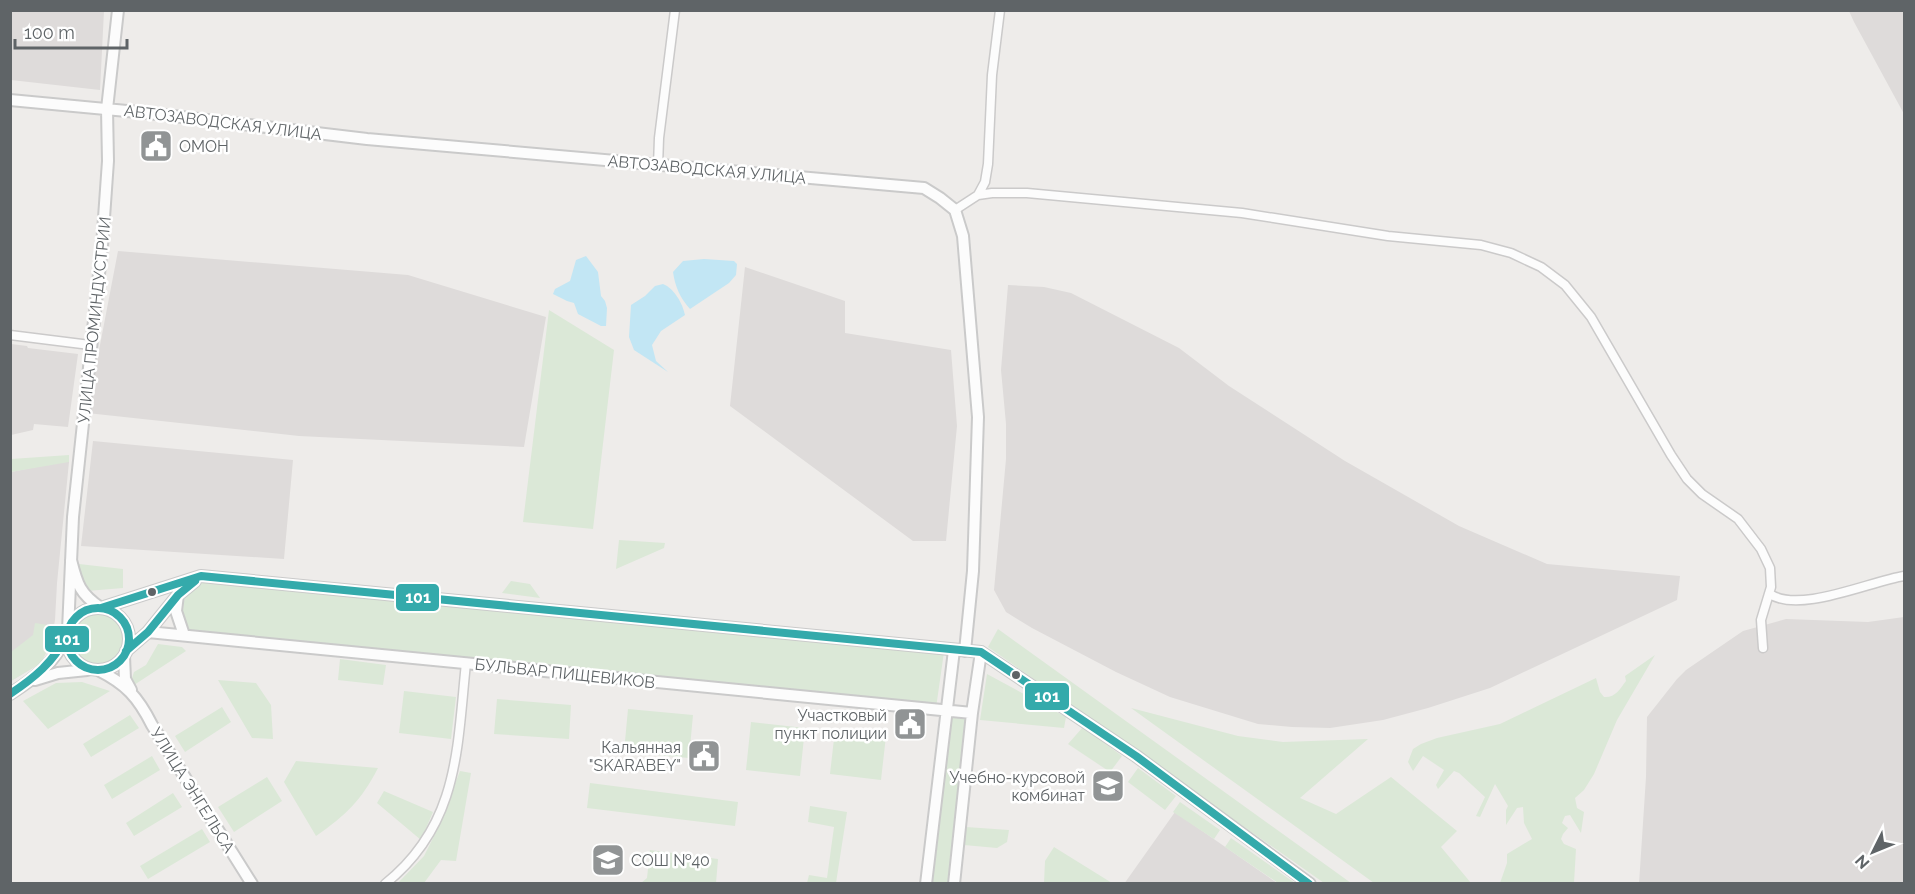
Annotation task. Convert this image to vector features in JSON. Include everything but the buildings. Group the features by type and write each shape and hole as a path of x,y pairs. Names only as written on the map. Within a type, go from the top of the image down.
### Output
{"main road":[{"name":"УЛИЦА ПРОМИНДУСТРИИ","path":"67,633 73,518 102,246 108,161 107,109 118,10"},
{"name":"АВТОЗАВОДСКАЯ УЛИЦА","path":"10,100 367,139 924,188 955,210"},
{"path":"926,884 946,711 974,571 978,417 963,236 955,210"},
{"path":"71,560 80,589 88,599 111,611 124,624 129,642 125,654"},
{"path":"10,694 32,681 58,673 112,666 148,632 178,595 201,576"},
{"path":"32,681 51,662 71,623 83,613 201,576 981,652 1136,756 1310,884"},
{"path":"178,595 176,611 184,635"},
{"name":"БУЛЬВАР ПИЩЕВИКОВ","path":"148,632 972,713"},
{"path":"67,633 67,645 75,661 83,667 95,670"},
{"path":"954,884 972,713 981,652"},
{"name":"УЛИЦА ЭНГЕЛЬСА","path":"125,654 125,679 134,696"},
{"name":"УЛИЦА ЭНГЕЛЬСА","path":"95,670 117,681 141,703 152,725 252,884"}],"street":[{"path":"658,166 659,138 675,10"},
{"path":"978,195 985,182 988,164 992,75 1000,10"},
{"path":"955,210 978,195 1027,193 1242,213 1388,236 1481,245 1512,253 1541,267 1565,285 1591,317 1671,455 1688,479 1702,494 1738,519 1754,537 1767,559 1772,587 1761,620 1763,648"},
{"path":"10,335 90,345"},
{"path":"1770,594 1786,601 1826,596 1905,576"},
{"path":"385,884 423,843 448,794 455,766 466,663"}],"shaded area":[{"path":"11,10 104,11 100,90 11,80"},
{"path":"1849,11 1904,11 1904,114 1854,22"},
{"path":"118,251 408,275 546,317 524,447 299,436 87,413"},
{"path":"745,267 845,301 845,333 951,350 957,426 946,541 913,541 730,406"},
{"path":"1008,285 1044,287 1071,293 1179,348 1229,386 1345,461 1459,526 1547,564 1680,576 1677,600 1490,688 1383,720 1330,728 1258,724 1170,697 1116,672 1006,612 994,590 1006,459 1006,424 1001,370"},
{"path":"11,344 78,354 68,427 34,424 33,430 11,435"},
{"path":"93,441 293,460 284,559 81,546"},
{"path":"69,462 51,642 41,663 11,681 11,472"},
{"path":"1904,617 1904,883 1639,884 1646,777 1647,717 1677,679 1686,670 1743,631 1786,619 1868,622"},
{"path":"1175,812 1277,883 1124,884"}],"green space":[{"path":"549,310 614,350 593,529 523,522"},
{"path":"69,455 69,462 11,472 11,459"},
{"path":"619,540 665,543 664,548 616,569"},
{"path":"79,564 123,569 123,588 87,591 77,581"},
{"path":"511,581 530,584 540,598 502,593"},
{"path":"202,582 944,652 936,708 191,632 183,618 186,592"},
{"path":"98,614 108,616 116,622 122,630 124,640 122,650 116,658 108,664 98,666 88,664 80,658 74,650 72,640 74,630 80,622 88,616"},
{"path":"35,623 54,626 51,642 41,663 11,681 11,652 33,635"},
{"path":"998,629 1351,883 1324,883 988,647"},
{"path":"158,644 182,647 186,651 134,685 131,681 134,672 146,665"},
{"path":"1655,655 1617,720 1594,774 1584,790 1575,798 1577,808 1584,812 1581,833 1570,815 1565,816 1562,823 1568,828 1561,839 1564,844 1576,849 1574,883 1500,883 1507,863 1507,854 1532,839 1524,823 1523,807 1517,808 1506,825 1508,806 1495,784 1480,817 1476,816 1485,797 1454,771 1438,789 1436,785 1444,770 1423,756 1413,771 1408,762 1413,749 1437,738 1500,724 1596,678 1604,697 1611,696 1626,681 1625,676"},
{"path":"340,659 386,665 383,685 338,680"},
{"path":"987,674 1066,717 1064,728 980,720"},
{"path":"218,680 256,683 271,705 273,739 252,738"},
{"path":"82,682 110,691 48,729 23,701 56,683"},
{"path":"404,691 456,697 451,739 399,733"},
{"path":"497,699 571,705 569,739 494,734"},
{"path":"222,707 231,722 185,752 175,736"},
{"path":"1131,708 1238,736 1283,742 1368,739 1300,798 1336,814 1391,777 1457,831 1441,847 1471,883 1374,883"},
{"path":"628,709 693,715 689,758 624,752"},
{"path":"130,715 139,728 91,757 83,744"},
{"path":"950,716 968,718 950,883 931,884"},
{"path":"751,722 805,728 800,776 746,770"},
{"path":"1083,727 1122,756 1110,772 1068,744"},
{"path":"835,730 886,736 881,780 830,774"},
{"path":"152,756 160,770 112,799 104,785"},
{"path":"296,761 378,768 352,806 316,836 284,782"},
{"path":"1138,768 1176,796 1165,810 1128,782"},
{"path":"460,771 471,773 456,861 441,860 424,883 397,884 424,856"},
{"path":"267,777 282,801 234,832 218,807"},
{"path":"590,783 738,802 735,826 587,808"},
{"path":"384,791 433,812 421,840 377,803"},
{"path":"173,793 182,807 134,836 126,823"},
{"path":"1180,802 1220,830 1214,839 1173,812"},
{"path":"810,806 847,812 836,883 807,883 809,875 827,878 834,827 808,822"},
{"path":"966,827 1009,830 1007,842 997,848 964,845"},
{"path":"202,829 210,842 148,879 140,866"},
{"path":"1231,838 1295,883 1278,883 1225,847"},
{"path":"1054,847 1112,883 1044,883 1045,861"},
{"path":"650,850 718,859 716,883 641,883 647,878"}],"water":[{"path":"586,256 598,272 601,296 607,308 606,326 601,326 578,314 574,303 553,294 555,289 570,281 576,260"},
{"path":"704,259 734,261 737,264 736,275 729,283 690,309 678,292 673,272 683,261"},
{"path":"663,284 677,297 685,315 661,331 652,345 656,361 668,372 634,350 629,337 631,305 655,286"}],"transit line":[{"name":"101","path":"101,608 201,576 981,652 1136,756 1309,884"},
{"name":"101","path":"126,651 148,632 178,595 195,581"},
{"name":"101","path":"98,608 115,613 120,617 124,622 129,639 124,656 120,661 115,665 98,670 81,665 76,661 72,656 67,639 72,622 76,617 81,613 98,608"},
{"name":"101","path":"10,694 42,669 56,654 66,636"}],"place":[{"name":"ОМОН","path":"156,146"},
{"name":"Участковый пункт полиции","path":"910,724"},
{"name":"Кальянная \"SKARABEY\"","path":"704,756"},
{"name":"Учебно-курсовой комбинат","path":"1108,786"},
{"name":"СОШ №40","path":"608,860"}]}
